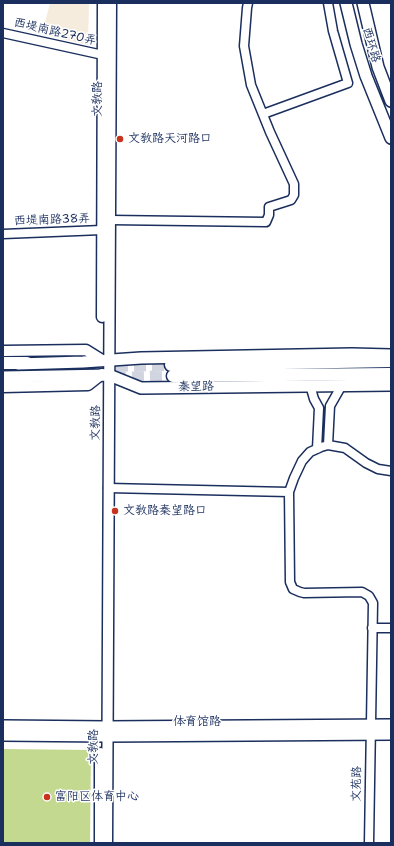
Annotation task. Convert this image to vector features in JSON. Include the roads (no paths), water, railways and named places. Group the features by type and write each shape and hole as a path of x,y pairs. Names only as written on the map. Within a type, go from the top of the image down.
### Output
{"main road":[{"name":"西环路","path":"346,3 366,76 391,138"},
{"name":"西环路","path":"362,3 378,68 391,101"},
{"path":"3,364 172,357 352,354 391,355"},
{"name":"秦望路","path":"391,361 172,371 391,374"},
{"name":"秦望路","path":"3,377 105,374 141,388 391,385"},
{"name":"体育馆路","path":"370,730 391,725"},
{"name":"体育馆路","path":"3,726 104,732"},
{"name":"体育馆路","path":"3,735 104,732 370,730 391,734"}],"street":[{"name":"文教路","path":"103,3 102,230 105,360 104,732 107,843"},
{"name":"文教路","path":"105,360 110,220 111,3"},
{"path":"110,220 266,222 269,215 269,207 291,200 294,195 294,184 252,85 244,46 248,3"},
{"path":"263,114 348,83 333,31 328,3"},
{"name":"西堤南路270弄","path":"3,33 103,55"},
{"name":"西堤南路38弄","path":"3,234 102,230"},
{"path":"3,351 86,350 105,360"},
{"name":"文教路","path":"100,843 104,732 108,488 105,374"},
{"path":"3,387 88,385 105,374"},
{"path":"310,385 314,399 319,408 317,449"},
{"path":"328,445 330,406 342,385"},
{"path":"108,488 289,492 302,461 310,452 328,445 345,448 366,463 378,469 391,471"},
{"name":"文苑路","path":"289,492 290,578 293,589 300,592 362,592 366,594 373,603 369,843"},
{"path":"372,628 391,628"}],"tunnel":[{"path":"98,366 171,365"},
{"path":"114,378 173,376"}],"place":[{"name":"文教路天河路口","path":"120,139"},
{"name":"文教路秦望路口","path":"115,511"},
{"name":"富阳区体育中心","path":"47,797"}]}
